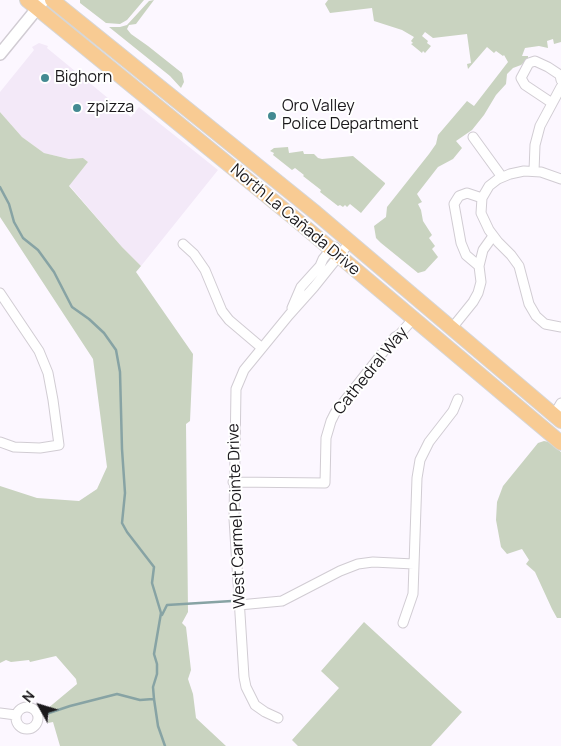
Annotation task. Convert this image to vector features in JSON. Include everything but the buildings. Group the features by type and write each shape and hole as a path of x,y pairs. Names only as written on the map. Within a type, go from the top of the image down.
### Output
{"main road":[{"name":"North La Cañada Drive","path":"52,0 350,242 452,328 559,412"},
{"name":"North La Cañada Drive","path":"36,3 561,443"}],"street":[{"path":"0,54 36,3"},
{"path":"552,102 525,85 521,78 528,63 535,61 560,75 561,80"},
{"path":"534,171 535,145 540,126 561,87"},
{"path":"474,137 502,177"},
{"path":"561,178 534,171 502,177 489,186 482,198 481,213 493,236 519,266 529,304 536,316 545,324 561,327"},
{"path":"479,266 466,255 454,204 459,196 467,193 482,198"},
{"path":"452,328 478,293 481,282 479,266 483,250 493,236"},
{"name":"West Carmel Pointe Drive","path":"278,718 255,705 246,687 244,677 234,519 233,482 236,389 244,370 289,315 300,288 320,266 323,259 350,242"},
{"path":"183,244 194,254 205,270 219,305 229,320 262,348"},
{"path":"0,293 39,351 48,373 59,445 40,448 14,446 0,442"},
{"name":"Cathedral Way","path":"233,482 325,483 326,438 331,422 342,404 395,337 413,319"},
{"path":"403,623 413,594 417,478 420,460 429,442 453,411 458,399"},
{"path":"239,605 282,601 340,571 358,564 373,562 414,564"},
{"path":"0,713 16,715"}],"shaded area":[{"path":"39,43 48,46 47,48 131,117 139,107 218,170 141,266 122,247 69,185 88,162 83,158 69,159 44,153 22,137 0,112 0,92 34,50 32,47"}],"green space":[{"path":"80,0 144,0 127,20 120,24 106,23 80,3"},
{"path":"154,0 136,24 129,25 127,29 182,73 184,82 181,88 170,76 109,27 127,25 149,1"},
{"path":"328,0 561,0 561,42 554,44 553,39 547,41 548,48 539,46 525,48 522,56 528,56 528,59 507,74 506,84 496,95 484,115 472,130 456,141 462,148 453,159 438,167 417,194 422,202 418,204 423,221 432,235 429,238 435,246 432,249 438,257 425,271 418,273 381,243 376,238 374,226 386,217 387,207 429,154 436,144 438,135 467,101 474,106 508,62 504,55 496,51 494,53 487,47 468,69 467,64 471,63 467,34 433,38 425,32 422,36 431,46 425,53 423,51 422,53 411,44 414,37 402,30 374,21 372,8 330,13 325,4"},
{"path":"0,112 22,137 44,153 69,159 83,158 88,162 69,186 141,266 136,272 193,354 190,421 186,424 188,612 182,623 186,627 191,670 188,679 193,694 196,718 226,746 60,746 53,722 48,723 47,709 77,684 76,679 56,656 30,662 29,660 11,662 6,660 0,663 0,486 37,498 79,501 97,489 107,467 93,359 0,217"},
{"path":"288,147 289,153 303,151 304,154 314,154 322,159 353,156 385,184 361,213 350,204 347,207 345,205 343,207 338,206 320,192 321,190 304,175 295,168 292,170 270,151 274,148"},
{"path":"549,442 561,452 561,618 557,618 535,572 526,564 529,560 522,549 507,554 501,547 496,520 497,502 503,486 538,443"},
{"path":"364,622 462,712 431,746 298,746 292,740 339,688 321,671"}],"waterway":[{"path":"0,187 9,204 14,222 23,238 38,250 54,272 72,307 104,333 116,350 120,372 125,493 122,523 154,567 152,583 161,613 154,654 157,674 153,687 158,726 165,746"},
{"path":"162,615 167,605 232,601"},
{"path":"46,714 117,694 140,700 153,699"}],"place":[{"name":"Bighorn","path":"45,78"},
{"name":"zpizza","path":"77,108"},
{"name":"Oro Valley Police Department","path":"272,116"}]}
